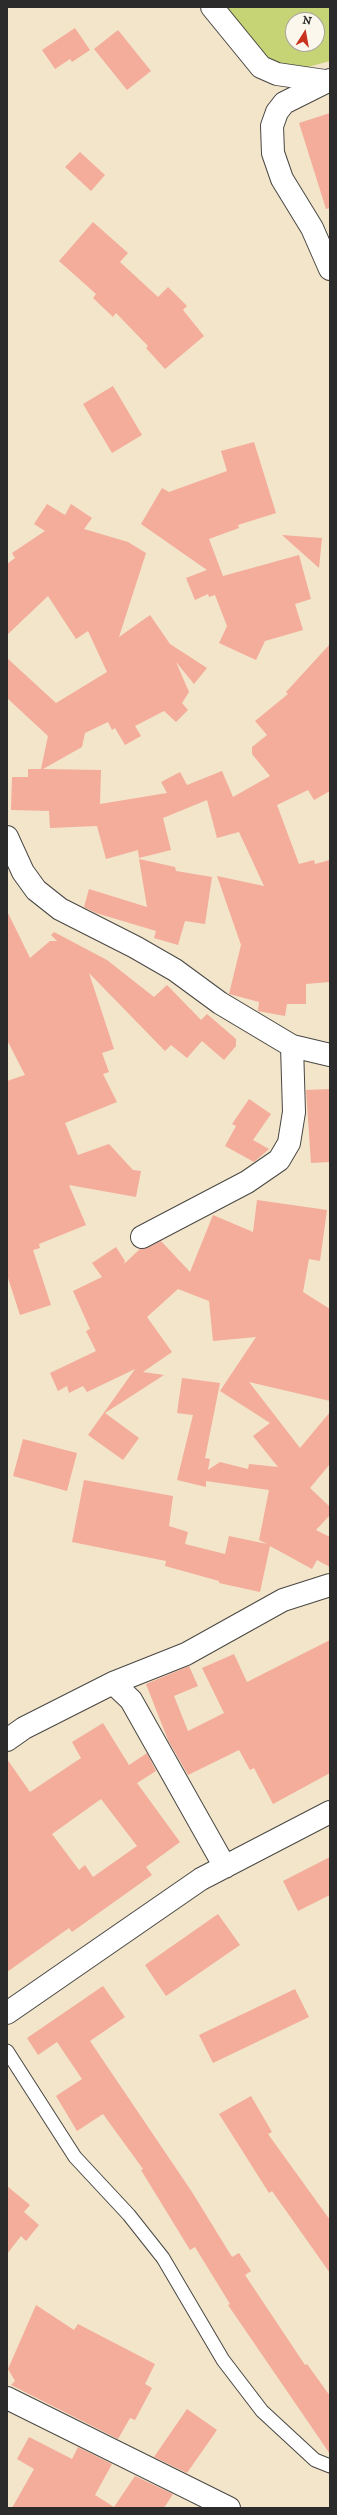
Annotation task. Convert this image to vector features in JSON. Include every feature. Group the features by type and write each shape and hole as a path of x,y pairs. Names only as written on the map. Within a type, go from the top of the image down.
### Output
{"street":[{"path":"212,7 260,67 276,74 327,81"},
{"path":"327,81 284,103 277,112 272,126 273,153 282,179 312,228 330,270"},
{"path":"7,837 15,871 60,909 135,946 175,970 220,1003 292,1046 330,1055"},
{"path":"142,1237 247,1182 279,1160 289,1143 294,1112 292,1046"},
{"path":"7,1740 24,1728 113,1683 186,1654 283,1600 330,1585"},
{"path":"113,1683 131,1700 225,1867"},
{"path":"7,2013 201,1879 330,1812"},
{"path":"7,2398 229,2508"}],"lane":[{"path":"7,2051 75,2156 129,2215 164,2258 223,2360 262,2411 315,2460 330,2466"}],"green space":[{"path":"225,7 330,7 330,61 261,80"}],"building":[{"path":"75,28 90,50 72,62 70,59 55,69 42,50"},
{"path":"118,30 151,71 127,90 94,49"},
{"path":"330,113 330,208 326,209 299,123"},
{"path":"80,152 105,175 91,191 65,167"},
{"path":"93,222 128,253 120,262 158,297 168,287 187,306 183,310 204,336 165,369 146,348 148,346 116,313 113,317 93,298 96,294 59,261"},
{"path":"113,386 142,435 112,453 83,404"},
{"path":"254,442 276,513 238,525 239,528 209,539 223,576 299,555 311,599 295,604 303,630 265,641 256,660 219,643 227,626 215,595 209,597 208,594 195,600 186,578 207,570 141,524 162,488 169,492 227,471 221,451"},
{"path":"47,504 65,515 71,504 92,518 84,529 128,542 146,553 119,637 150,615 170,644 207,668 194,684 176,662 189,692 182,703 188,710 176,722 164,711 135,726 141,736 125,745 115,728 112,730 108,722 85,733 82,747 43,769 101,770 100,804 167,793 161,782 180,772 187,785 222,771 233,797 270,776 252,754 252,747 267,735 255,721 288,694 286,692 330,644 330,791 314,800 308,790 277,805 299,864 314,860 315,864 330,860 330,982 306,984 306,1004 287,1004 285,1016 258,1011 259,1002 229,994 241,945 217,876 264,886 239,832 217,838 207,800 163,818 171,850 139,858 138,850 106,859 97,826 50,828 49,811 11,810 12,777 28,777 28,769 41,769 48,736 7,698 7,658 56,703 107,672 88,631 76,639 48,596 7,635 7,564 15,558 12,553 45,531 34,524"},
{"path":"282,535 322,538 319,568"},
{"path":"139,859 175,867 176,871 212,877 205,924 185,921 178,945 154,938 156,931 96,913 84,907 89,889 147,907"},
{"path":"7,911 30,958 50,941 57,941 51,935 54,932 107,960 154,997 167,985 201,1020 207,1014 236,1039 236,1046 224,1060 202,1041 187,1058 171,1045 165,1051 89,973 114,1049 102,1053 109,1072 103,1074 117,1102 65,1123 78,1155 109,1144 133,1170 141,1171 136,1197 69,1185 86,1225 39,1244 40,1248 33,1250 51,1305 20,1315 7,1275 7,1081 25,1075 7,1040"},
{"path":"330,1089 330,1162 311,1163 306,1090"},
{"path":"249,1099 271,1114 253,1140 269,1149 254,1162 225,1146 236,1126 232,1124"},
{"path":"257,1200 327,1210 320,1261 309,1259 303,1292 330,1309 330,1401 249,1382 300,1448 330,1412 330,1464 310,1488 330,1507 330,1515 316,1530 330,1537 330,1567 317,1560 312,1569 270,1546 260,1592 219,1583 219,1581 165,1566 166,1561 72,1542 84,1480 173,1496 169,1526 188,1532 185,1544 225,1554 229,1536 267,1544 259,1540 269,1490 206,1481 206,1487 177,1480 193,1415 177,1413 182,1378 220,1383 205,1458 210,1459 208,1470 220,1462 248,1469 249,1464 278,1467 253,1436 270,1423 220,1391 256,1337 213,1341 209,1301 178,1289 147,1317 172,1352 143,1372 164,1375 105,1413 139,1438 123,1460 88,1435 135,1369 87,1392 83,1386 69,1393 67,1386 58,1391 50,1373 96,1351 86,1331 90,1329 73,1291 102,1277 92,1263 116,1247 125,1261 124,1264 140,1249 147,1248 161,1241 190,1272 213,1215 253,1232"},
{"path":"23,1439 77,1453 67,1491 13,1476"},
{"path":"330,1640 330,1773 273,1804 254,1768 250,1770 239,1750 188,1775 168,1740 146,1684 189,1666 198,1686 174,1696 188,1731 224,1713 202,1668 234,1654 247,1682"},
{"path":"103,1723 129,1765 147,1753 156,1771 137,1783 180,1842 146,1867 152,1875 72,1932 69,1928 7,1972 7,1759 30,1792 81,1758 72,1742","holes":["101,1799 137,1846 93,1877 85,1865 79,1870 52,1834"]},
{"path":"330,1857 330,1895 298,1911 283,1881"},
{"path":"218,1914 240,1945 166,1996 145,1965"},
{"path":"103,1986 125,2017 90,2041 192,2192 232,2257 239,2253 251,2271 245,2275 305,2365 307,2364 330,2396 330,2454 228,2305 230,2304 195,2247 190,2250 141,2170 143,2169 103,2114 77,2131 56,2096 82,2079 57,2042 38,2055 27,2038"},
{"path":"295,1989 309,2017 213,2063 199,2035"},
{"path":"251,2096 272,2132 268,2134 330,2220 330,2273 272,2191 269,2193 219,2114"},
{"path":"7,2186 30,2205 24,2212 39,2225 26,2241 21,2236 7,2254"},
{"path":"36,2305 74,2330 78,2324 155,2364 145,2384 152,2388 135,2420 130,2418 118,2439 11,2385 15,2381 8,2369"},
{"path":"187,2409 217,2430 187,2473 154,2457"},
{"path":"29,2437 72,2459 78,2447 112,2464 95,2495 114,2507 135,2476 173,2494 164,2508 12,2508 34,2469 17,2459"}]}
